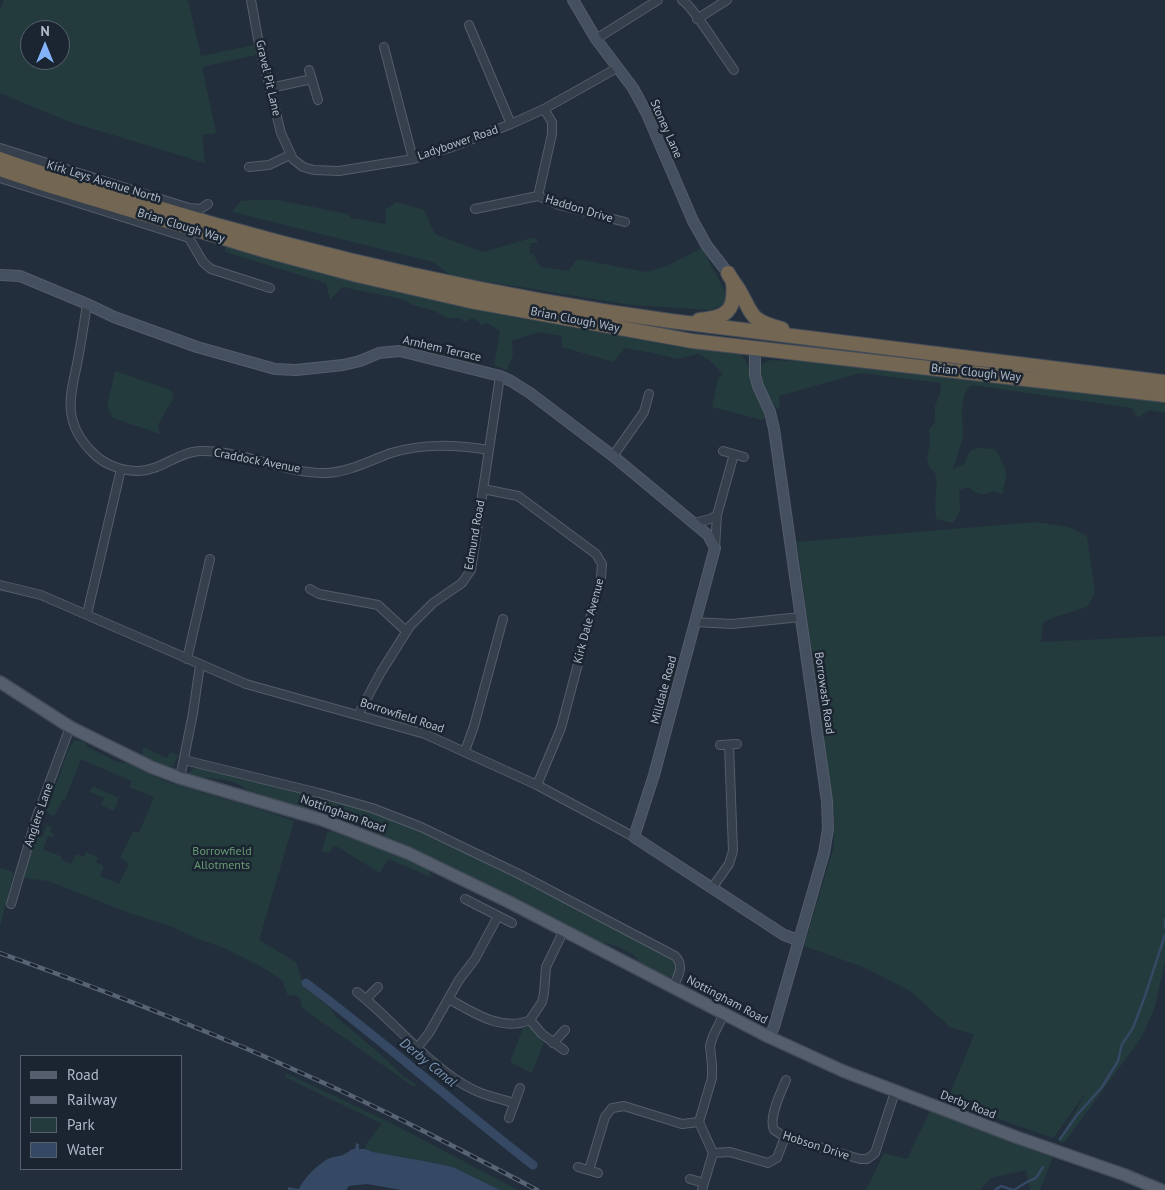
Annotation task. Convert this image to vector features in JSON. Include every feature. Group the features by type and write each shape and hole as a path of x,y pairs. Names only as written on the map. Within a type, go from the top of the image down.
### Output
{"highway":[{"name":"Brian Clough Way","path":"0,158 204,222 327,255 471,288 591,310 671,322 1165,382"},
{"name":"Brian Clough Way","path":"0,169 60,189 258,248 470,301 692,341 1165,395"},
{"path":"671,322 708,319 725,314 732,302 730,278"},
{"path":"730,278 740,291 750,313 762,323 793,332 858,344"}],"main road":[{"name":"Nottingham Road","path":"0,682 70,727 136,761 180,778 307,814 365,835 440,868 564,930 769,1038"},
{"name":"Derby Road","path":"769,1038 843,1072 1016,1137 1125,1175 1161,1190"}],"street":[{"name":"Gravel Pit Lane","path":"251,0 281,133 290,155"},
{"name":"Stoney Lane","path":"573,0 596,39 633,88 647,114 693,221 707,246 730,278"},
{"path":"596,39 658,0"},
{"path":"682,0 698,19 734,70"},
{"path":"698,19 727,0"},
{"path":"470,25 511,124"},
{"path":"384,47 413,159"},
{"name":"Ladybower Road","path":"290,155 295,162 303,167 329,172 413,159 449,148 511,124 544,109 617,68"},
{"path":"309,70 318,100"},
{"path":"270,88 312,79"},
{"path":"538,196 552,134 552,122 544,109"},
{"name":"Kirk Leys Avenue North","path":"0,148 189,208 200,209 208,204"},
{"path":"249,167 273,164 290,155"},
{"path":"0,178 189,238 200,257 211,269 270,288"},
{"name":"Haddon Drive","path":"475,209 538,196 559,205 625,222"},
{"name":"Arnhem Terrace","path":"0,275 20,276 114,317 198,347 280,370 303,370 343,365 360,361 379,353 400,351 500,376 530,393 613,456 708,535 715,548"},
{"name":"Craddock Avenue","path":"87,304 71,396 72,418 82,440 97,458 121,469 138,471 153,469 185,454 198,451 224,454 311,472 326,473 346,470 395,452 424,446 467,447 489,450"},
{"name":"Borrowash Road","path":"755,349 755,375 770,412 774,429 827,801 828,829 824,853 774,1027 769,1038"},
{"name":"Edmund Road","path":"358,715 406,631 422,613 458,587 468,575 474,556 500,376"},
{"path":"613,456 644,412 649,394"},
{"path":"723,451 744,457"},
{"path":"715,548 718,515 734,454"},
{"path":"87,614 121,469"},
{"name":"Kirk Dale Avenue","path":"483,489 518,496 596,554 602,564 603,570 561,728 537,785"},
{"path":"694,523 718,515"},
{"name":"Milldale Road","path":"634,837 654,775 715,548"},
{"path":"187,659 210,559"},
{"name":"Borrowfield Road","path":"0,585 41,594 246,684 425,734 465,751 537,785 634,837 784,935 798,940"},
{"path":"310,589 319,594 378,605 406,631"},
{"path":"695,622 732,624 801,617"},
{"path":"465,751 474,726 503,619"},
{"path":"180,778 200,665"},
{"name":"Anglers Lane","path":"11,904 36,819 70,727"},
{"path":"712,888 729,864 733,851 733,745 720,745"},
{"name":"Nottingham Road","path":"184,760 320,793 372,808 421,826 519,874 675,956 681,966 680,973 673,987"},
{"path":"465,899 512,923"},
{"path":"418,1047 429,1033 459,980 475,959 498,916"},
{"path":"449,999 488,1019 504,1024 514,1025 530,1020 542,1002 546,967 564,930"},
{"path":"366,999 378,987"},
{"path":"357,992 439,1066 473,1090 514,1103"},
{"path":"690,1179 703,1187 713,1153 699,1122 712,1078 710,1046 712,1036 724,1014"},
{"path":"530,1020 542,1034 564,1050"},
{"path":"553,1043 565,1030"},
{"name":"Hobson Drive","path":"786,1080 772,1121 774,1130 785,1137 860,1159 867,1159 873,1156 879,1146 896,1092"},
{"path":"509,1118 520,1088"},
{"path":"589,1170 605,1116 612,1108 624,1106 682,1124 699,1122"},
{"path":"713,1153 730,1152 768,1163 777,1158 785,1137"},
{"path":"578,1167 598,1174"}],"green space":[{"path":"4,0 188,0 201,56 254,45 256,55 202,67 216,133 202,135 205,163 67,121 0,93 0,9"},
{"path":"278,200 348,214 351,218 386,224 385,210 396,202 424,210 435,234 483,252 531,238 537,239 537,243 531,243 529,253 534,255 540,267 568,271 577,259 646,272 667,266 703,247 724,289 725,299 718,307 710,310 631,305 452,276 433,262 232,212 241,201"},
{"path":"226,243 335,277 337,274 481,310 486,306 513,316 516,312 548,319 561,325 566,322 621,336 636,335 737,352 747,364 754,390 768,414 762,420 712,407 718,379 723,375 705,357 696,353 695,355 677,359 624,348 614,362 562,347 562,336 538,332 512,341 513,355 507,370 494,365 500,331 487,323 482,325 473,318 464,322 460,318 446,318 435,311 413,305 402,299 342,287 330,300 326,283 225,252"},
{"path":"770,360 850,364 960,380 965,376 1165,400 1165,413 1150,410 1137,417 1132,408 972,385 968,389 963,401 963,434 953,469 964,464 970,451 978,448 995,449 1006,472 1006,477 1003,494 993,491 980,494 968,487 959,490 960,511 953,523 936,519 937,480 935,473 929,467 927,458 930,443 929,429 935,422 935,406 940,393 941,383 860,373 779,396 780,408 776,408 764,388 760,371 761,365"},
{"path":"115,371 171,390 174,397 158,425 160,434 113,418 107,406"},
{"path":"1036,522 1069,527 1087,536 1095,594 1087,607 1052,618 1043,623 1041,642 1165,636 1165,962 1154,1010 1141,1038 1064,1143 1058,1141 1088,1090 1053,1138 947,1101 974,1035 950,1027 910,991 863,967 804,946 834,846 834,814 797,542"},
{"name":"Borrowfield Allotments","path":"75,740 84,742 88,747 117,762 127,763 167,782 294,821 259,940 296,962 305,988 330,1008 336,1017 403,1076 416,1084 414,1087 302,1008 300,999 295,995 288,996 282,980 262,967 224,948 170,926 132,914 48,881 23,878 22,873 34,835 42,837 47,825 52,827 50,832 54,834 53,838 48,836 43,849 62,857 61,859 71,864 76,854 84,857 86,852 98,857 96,862 104,866 100,876 119,884 129,863 120,858 133,831 139,833 154,797 129,787 132,780 81,759 65,800 63,800 54,816 48,813 47,810 69,748"},
{"path":"143,747 167,758 171,752 178,755 173,766 168,766 142,756"},
{"path":"196,766 233,777 346,803 425,832 673,956 678,964 676,975 672,977 663,976 617,946 599,942 524,902 357,826 247,790 234,783 191,774 190,772"},
{"path":"92,786 119,798 114,811 101,805 104,798 90,792"},
{"path":"334,830 428,868 431,877 388,859 380,873 334,845 330,852 324,853 322,850 327,833"},
{"path":"0,868 14,872 0,927"},
{"path":"530,1026 544,1042 532,1073 510,1062 523,1028"},
{"path":"286,1073 391,1123 518,1190 500,1190 453,1167 365,1149 368,1141 382,1124 285,1077"},
{"path":"930,1111 1053,1157 1040,1190 1030,1190 1026,1170 991,1178 980,1190 866,1190 884,1153 907,1159"}],"water":[{"path":"356,1143 359,1144 359,1149 453,1167 500,1190 401,1190 367,1184 349,1186 346,1190 288,1190 288,1187 299,1189 317,1167 330,1158 344,1155 355,1149"}],"waterway":[{"path":"1165,919 1165,928"},
{"path":"1060,1139 1077,1115 1102,1087 1118,1061 1122,1044 1133,1028 1145,996 1165,935"},
{"name":"Derby Canal","path":"306,983 533,1165"},
{"path":"1014,1190 1036,1178 1043,1167"},
{"path":"995,1190 1001,1186 1013,1190"}],"railway":[{"path":"0,953 154,1011 268,1058 394,1116 537,1190"}]}
